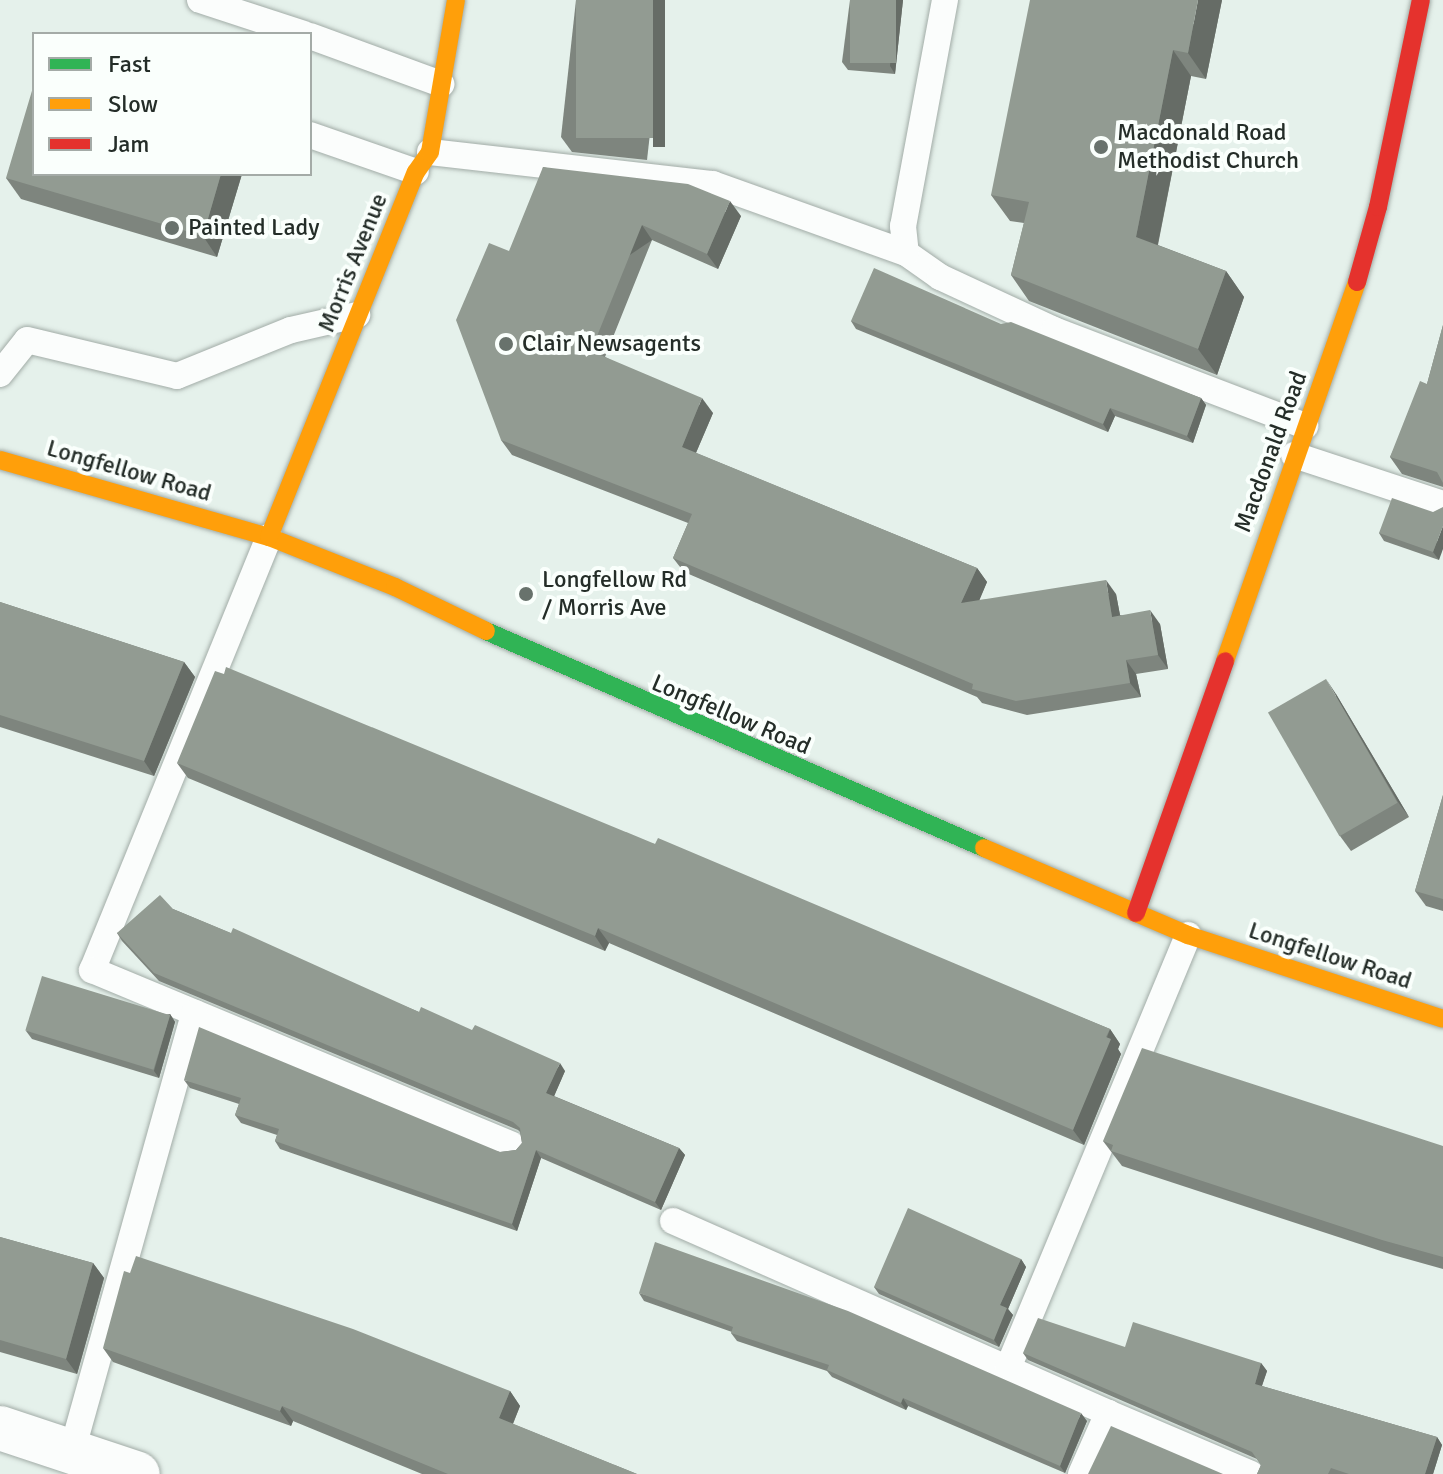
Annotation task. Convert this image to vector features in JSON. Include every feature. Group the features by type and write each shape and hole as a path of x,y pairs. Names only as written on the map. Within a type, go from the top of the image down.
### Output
{"street":[{"name":"Morris Avenue","path":"269,537 357,315 423,162 456,0"},
{"name":"Macdonald Road","path":"1136,913 1294,455 1347,316 1378,207 1421,0"},
{"name":"Longfellow Road","path":"0,460 269,537 395,587 558,666 1188,935 1443,1019"},
{"path":"0,1428 138,1474"}],"lane":[{"path":"200,0 298,32"},
{"path":"906,253 903,226 945,0"},
{"path":"312,37 441,84"},
{"path":"312,135 423,162 713,184 906,253 940,277 1054,330 1305,426"},
{"path":"0,374 27,340 177,376 291,330 357,315"},
{"path":"1294,455 1443,504"},
{"path":"269,537 92,970 512,1145"},
{"path":"1008,1368 1188,935"},
{"path":"72,1451 194,1013"},
{"path":"673,1221 1251,1474"},
{"path":"1081,1474 1108,1413"}],"building":[{"path":"576,0 653,0 653,138 576,138"},
{"path":"850,0 896,0 896,63 850,63"},
{"name":"Macdonald Road Methodist Church","path":"1030,0 1198,0 1188,53 1173,50 1136,237 1226,271 1198,349 1011,275 1029,202 991,195"},
{"path":"32,91 32,176 220,176 203,236 6,178"},
{"path":"543,167 688,184 730,201 707,254 642,225 591,351 702,398 682,447 977,568 961,603 1106,580 1112,617 1150,610 1158,655 1126,660 1130,683 1016,701 972,689 973,684 673,558 692,514 501,440 456,320 489,243 509,251"},
{"path":"874,268 1001,324 1011,322 1201,398 1187,436 1110,408 1103,424 851,321"},
{"path":"1443,325 1443,483 1437,472 1390,457 1420,381 1427,384"},
{"path":"1392,498 1433,512 1443,507 1443,526 1433,552 1379,533"},
{"path":"0,602 184,662 144,761 0,715"},
{"path":"226,667 655,844 658,838 1110,1029 1106,1037 1111,1039 1073,1130 598,928 595,936 177,763 215,671 224,674"},
{"path":"1326,679 1398,803 1339,836 1268,712"},
{"path":"1443,795 1443,899 1415,891"},
{"path":"160,895 173,909 231,933 233,928 419,1012 421,1007 472,1030 475,1025 560,1063 546,1093 679,1148 655,1202 536,1150 512,1224 275,1141 279,1129 235,1115 241,1098 184,1080 199,1027 500,1152 516,1150 522,1143 520,1128 513,1122 154,973 117,933"},
{"path":"42,976 170,1015 153,1070 25,1031"},
{"path":"1142,1048 1443,1146 1443,1257 1111,1151 1113,1145 1103,1141"},
{"path":"908,1208 1021,1259 1000,1305 1007,1308 994,1340 874,1287"},
{"path":"0,1237 93,1263 66,1359 0,1340"},
{"path":"655,1242 848,1311 1081,1413 1060,1466 903,1398 901,1403 827,1370 829,1365 731,1333 733,1327 639,1293"},
{"path":"136,1256 353,1329 510,1391 499,1418 637,1474 448,1474 282,1406 280,1411 103,1348 124,1271 130,1273"},
{"path":"1038,1318 1125,1347 1133,1322 1261,1363 1255,1384 1437,1437 1425,1474 1349,1474 1331,1468 1328,1474 1257,1474 1261,1465 1252,1452 1023,1353"},
{"path":"1111,1426 1223,1474 1088,1474"}],"traffic: fast":[{"path":"486,631 984,848"}],"traffic: slow":[{"path":"269,537 416,172 430,152 456,0"},
{"path":"1225,661 1357,282"},
{"path":"0,460 269,537 395,587 486,631"},
{"path":"984,848 1188,935 1443,1019"}],"traffic: jam":[{"path":"1357,282 1378,207 1421,0"},
{"path":"1136,913 1225,661"}],"place":[{"name":"Macdonald Road Methodist Church","path":"1101,147"},
{"name":"Painted Lady","path":"172,228"},
{"name":"Clair Newsagents","path":"506,344"},
{"name":"Longfellow Rd / Morris Ave","path":"526,594"}]}
